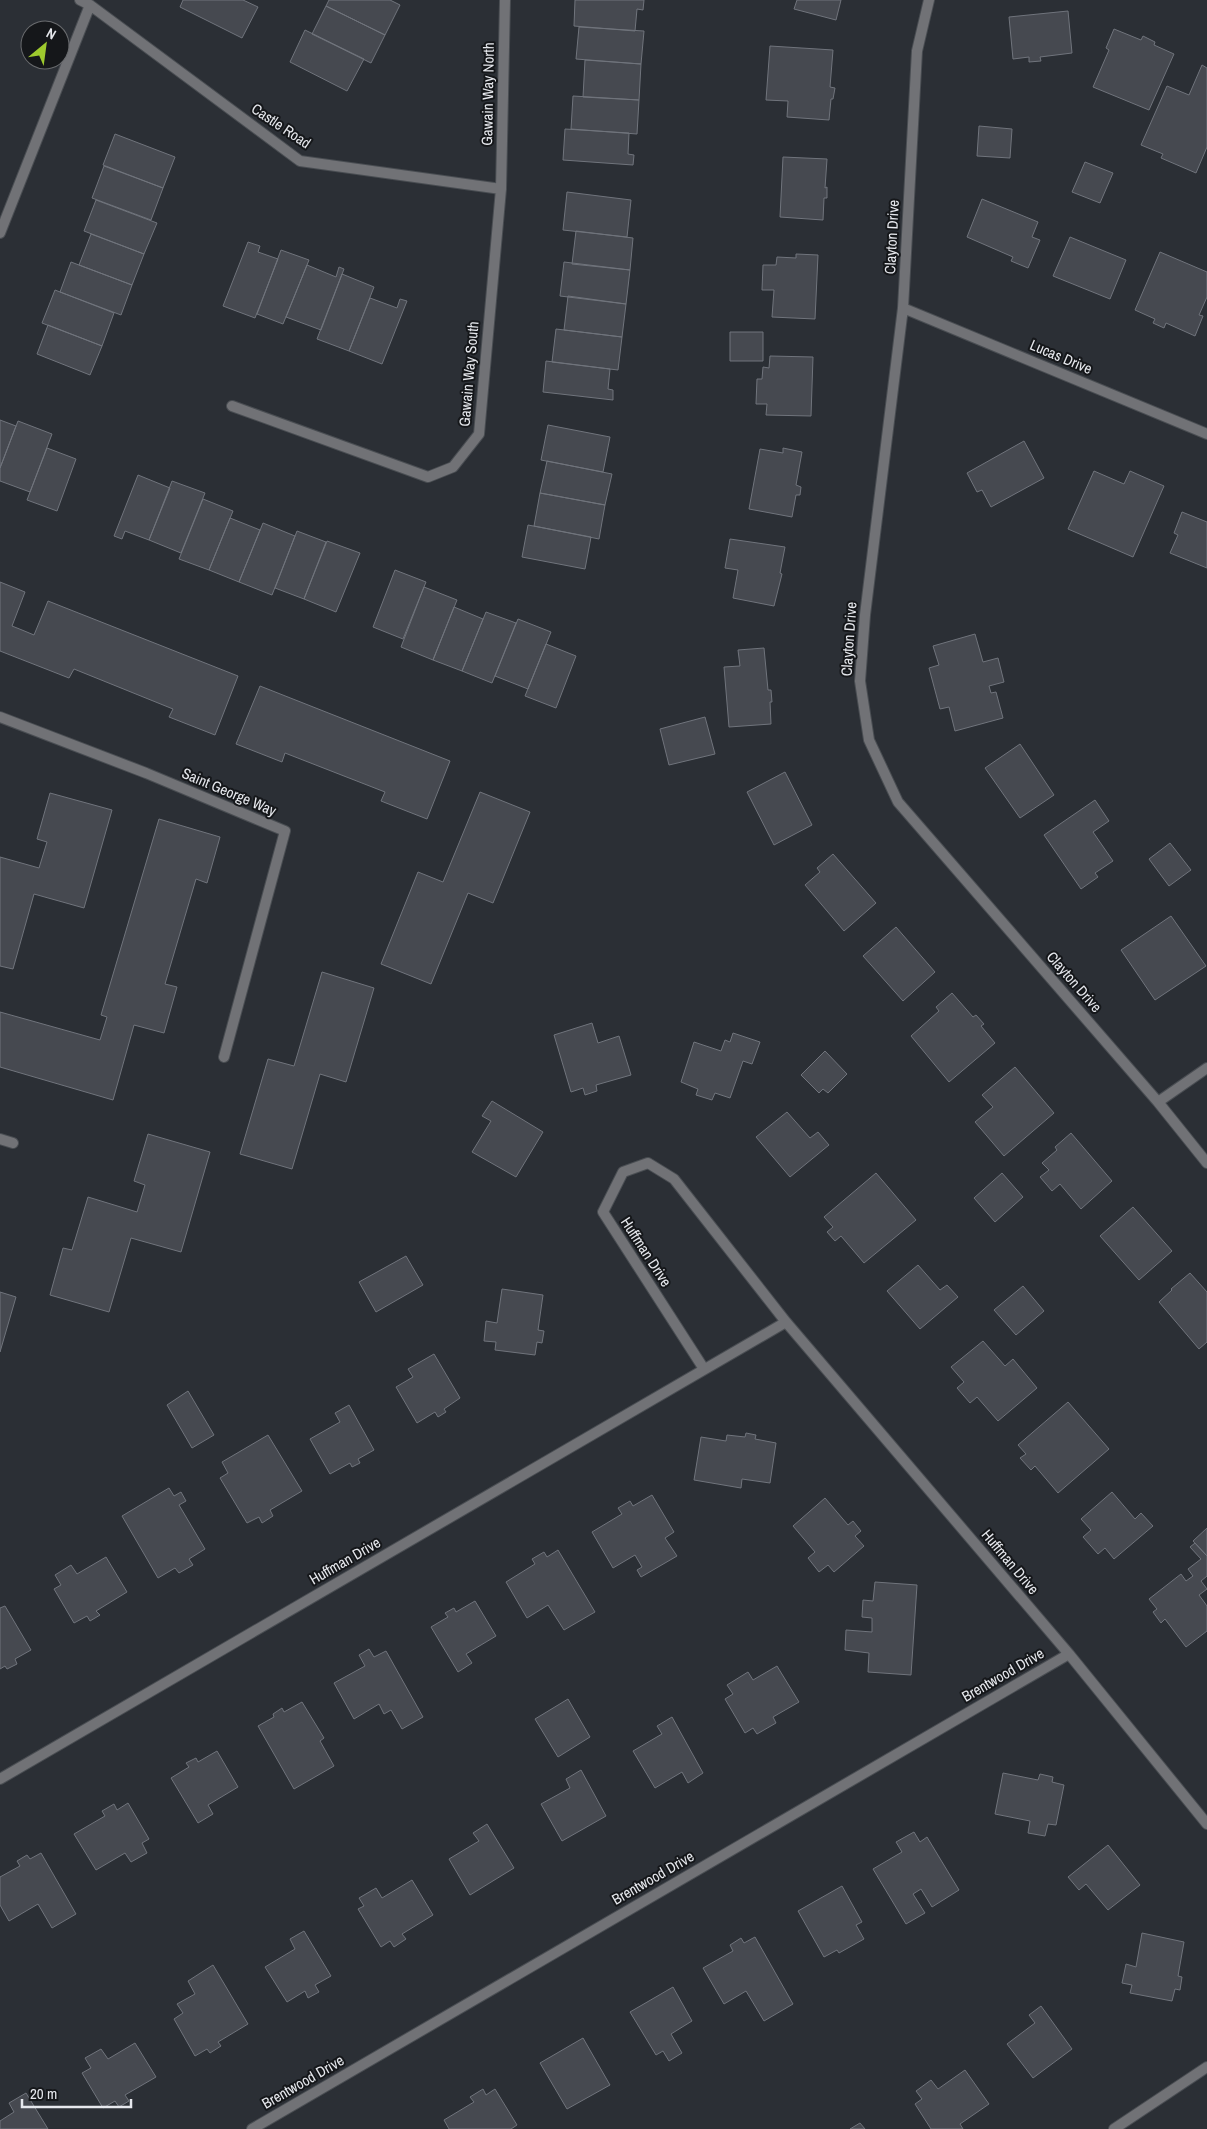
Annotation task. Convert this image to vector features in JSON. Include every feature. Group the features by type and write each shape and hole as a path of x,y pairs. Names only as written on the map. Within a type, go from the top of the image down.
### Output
{"street":[{"name":"Gawain Way North","path":"501,189 505,0"},
{"name":"Clayton Drive","path":"929,0 918,51 903,308 865,615 860,681 869,740 898,802 1158,1102 1207,1163"},
{"name":"Castle Road","path":"85,2 300,161 501,189"},
{"path":"0,233 85,2"},
{"name":"Gawain Way South","path":"232,406 428,477 453,468 479,434 501,189"},
{"name":"Lucas Drive","path":"903,308 1207,434"},
{"name":"Saint George Way","path":"0,717 285,831 224,1057"},
{"path":"1158,1102 1207,1068"},
{"path":"0,1139 13,1143"},
{"name":"Huffman Drive","path":"704,1369 603,1212 624,1172 648,1163 674,1179 786,1322 1069,1654 1207,1824"},
{"name":"Huffman Drive","path":"0,1779 786,1322"},
{"name":"Brentwood Drive","path":"252,2129 1069,1654"},
{"path":"1114,2129 1207,2067"}],"building":[{"path":"183,0 243,0 258,7 242,38 180,7"},
{"path":"329,0 390,0 400,5 385,35 326,6"},
{"path":"575,0 644,0 643,10 637,9 635,31 574,26"},
{"path":"797,0 841,0 836,20 794,9"},
{"path":"326,6 385,35 371,63 312,34"},
{"path":"1068,11 1072,53 1040,57 1041,61 1029,62 1029,57 1013,59 1009,17"},
{"path":"579,27 644,31 641,64 576,59"},
{"path":"1114,29 1141,40 1143,36 1155,42 1154,45 1174,54 1149,110 1093,87 1109,50 1106,48"},
{"path":"305,30 364,59 347,91 290,62"},
{"path":"770,46 833,50 830,87 835,88 833,99 831,99 829,120 787,117 788,101 766,100"},
{"path":"585,60 641,64 639,100 583,97"},
{"path":"1202,65 1207,68 1207,147 1196,173 1161,158 1163,154 1141,145 1167,86 1189,95"},
{"path":"573,96 639,100 637,134 571,129"},
{"path":"979,126 1012,129 1010,158 977,156"},
{"path":"565,129 629,133 628,154 634,155 633,165 563,160"},
{"path":"115,134 175,157 163,188 103,165"},
{"path":"783,157 827,159 825,188 827,187 827,198 824,198 823,220 780,217"},
{"path":"1085,162 1113,173 1100,203 1072,192"},
{"path":"104,166 163,188 151,220 92,198"},
{"path":"567,192 631,200 627,237 563,230"},
{"path":"982,199 1038,222 1032,237 1040,240 1028,268 1011,261 1013,257 967,237"},
{"path":"96,200 157,223 144,254 84,231"},
{"path":"576,231 633,238 630,270 572,264"},
{"path":"91,234 144,254 132,285 79,265"},
{"path":"1070,237 1126,260 1110,299 1053,276"},
{"path":"248,242 260,246 258,252 278,259 255,318 223,306"},
{"path":"281,250 309,260 283,324 257,314"},
{"path":"1160,252 1207,272 1207,297 1199,315 1203,316 1195,336 1166,323 1164,328 1153,323 1155,319 1135,310"},
{"path":"796,254 818,255 815,319 772,317 774,290 762,290 763,265 776,265 777,257 796,258"},
{"path":"71,262 132,285 121,315 60,292"},
{"path":"564,262 630,270 626,304 560,296"},
{"path":"307,265 336,277 339,267 344,269 321,330 286,317"},
{"path":"342,274 374,287 349,351 317,339"},
{"path":"55,290 114,313 102,346 42,323"},
{"path":"568,296 626,304 622,337 564,330"},
{"path":"370,298 397,308 400,299 407,301 382,364 349,351"},
{"path":"48,325 102,346 90,375 37,354"},
{"path":"556,329 622,337 618,370 552,362"},
{"path":"730,332 763,332 763,361 730,361"},
{"path":"770,356 813,357 811,416 766,415 767,404 756,404 757,379 762,379 763,367 769,368"},
{"path":"546,361 610,369 608,389 613,390 613,400 543,392"},
{"path":"0,420 16,426 0,468"},
{"path":"18,421 52,434 30,492 0,481 0,468"},
{"path":"548,425 610,437 603,472 541,460"},
{"path":"1024,441 1044,478 991,507 982,490 977,492 967,473"},
{"path":"47,448 76,459 57,511 27,500"},
{"path":"783,448 802,452 796,485 801,487 800,495 796,495 792,517 749,509 760,449 783,453"},
{"path":"547,461 612,474 605,505 540,493"},
{"path":"1094,471 1124,484 1130,471 1164,486 1133,557 1068,529"},
{"path":"138,475 170,488 149,540 125,531 122,539 114,536"},
{"path":"172,481 205,493 181,553 149,540"},
{"path":"540,493 605,505 599,539 534,526"},
{"path":"203,499 233,511 209,570 179,559"},
{"path":"1182,512 1207,522 1207,568 1170,553 1178,535 1174,533"},
{"path":"230,518 260,530 239,582 209,570"},
{"path":"263,523 295,536 272,595 239,582"},
{"path":"528,525 591,537 585,569 522,557"},
{"path":"297,531 326,542 304,599 275,588"},
{"path":"730,539 785,547 780,573 782,574 774,606 733,598 738,570 725,568"},
{"path":"327,541 360,553 336,612 304,599"},
{"path":"395,570 426,582 403,639 373,627"},
{"path":"0,582 25,592 12,626 34,635 48,601 238,676 215,735 169,717 173,709 74,669 69,678 0,651"},
{"path":"424,587 457,600 433,660 401,647"},
{"path":"454,607 483,619 462,671 433,660"},
{"path":"486,612 516,623 492,683 462,671"},
{"path":"518,619 551,632 528,689 495,676"},
{"path":"975,634 983,662 998,658 1004,682 989,686 991,693 996,692 1003,718 955,731 949,707 940,709 929,668 939,665 933,646"},
{"path":"546,644 576,656 556,708 525,696"},
{"path":"764,648 768,690 771,690 771,724 729,727 724,667 740,666 738,650"},
{"path":"260,686 450,761 427,819 381,801 385,792 285,753 282,762 236,744"},
{"path":"705,717 715,754 669,765 660,729"},
{"path":"1020,744 1054,795 1020,818 985,768"},
{"path":"785,772 812,825 774,845 747,792"},
{"path":"480,792 530,812 493,903 468,893 431,984 381,964 418,872 443,882"},
{"path":"50,793 112,810 84,908 34,894 13,969 0,966 0,857 39,868 47,842 37,839"},
{"path":"1095,800 1109,821 1093,832 1113,861 1095,873 1098,877 1081,889 1044,835"},
{"path":"159,819 220,837 207,883 196,879 165,984 177,987 164,1033 134,1025 113,1100 0,1067 0,1012 100,1040 107,1017 101,1015"},
{"path":"1170,843 1191,870 1169,886 1149,859"},
{"path":"833,854 876,903 844,931 805,885 820,872 817,868"},
{"path":"1171,916 1206,966 1155,1000 1121,950"},
{"path":"896,927 935,972 903,1001 863,956"},
{"path":"322,972 374,988 346,1082 320,1074 292,1169 240,1154 268,1059 294,1066"},
{"path":"952,993 973,1017 976,1015 984,1024 981,1026 995,1043 949,1082 911,1036 939,1011 936,1007"},
{"path":"592,1023 598,1043 619,1036 631,1075 596,1085 597,1091 585,1095 583,1088 571,1092 554,1035"},
{"path":"733,1033 760,1042 752,1064 743,1061 730,1098 715,1093 712,1100 696,1095 698,1089 681,1082 694,1042 721,1051 725,1040 730,1042"},
{"path":"825,1051 847,1074 828,1093 823,1089 819,1093 801,1075"},
{"path":"1015,1067 1054,1113 1004,1156 975,1122 993,1107 982,1095"},
{"path":"492,1101 543,1132 516,1177 472,1152 491,1121 482,1116"},
{"path":"787,1112 810,1138 818,1132 829,1145 790,1177 756,1137"},
{"path":"1071,1133 1112,1181 1081,1209 1060,1184 1052,1191 1040,1177 1049,1170 1042,1163 1057,1150 1055,1147"},
{"path":"148,1134 210,1152 181,1252 131,1238 109,1312 50,1295 63,1248 72,1250 88,1197 137,1212 145,1185 134,1181"},
{"path":"876,1173 916,1220 864,1263 841,1236 835,1241 827,1232 833,1227 824,1217"},
{"path":"1002,1173 1023,1197 995,1222 974,1198"},
{"path":"1133,1207 1172,1251 1139,1280 1100,1236"},
{"path":"406,1256 423,1285 376,1312 359,1282"},
{"path":"918,1265 940,1290 947,1285 958,1297 920,1329 887,1291"},
{"path":"1190,1273 1207,1292 1207,1342 1199,1349 1159,1302"},
{"path":"1023,1286 1044,1311 1016,1335 994,1310"},
{"path":"502,1289 543,1295 538,1330 544,1331 542,1343 537,1342 535,1355 495,1350 496,1342 484,1341 486,1321 497,1323"},
{"path":"0,1292 16,1297 0,1352"},
{"path":"983,1341 1005,1366 1013,1359 1037,1388 998,1421 977,1397 970,1403 957,1388 964,1382 951,1367"},
{"path":"434,1354 460,1398 444,1409 446,1412 438,1417 435,1412 417,1423 396,1387 413,1377 408,1369"},
{"path":"188,1391 214,1435 192,1448 167,1405"},
{"path":"1068,1402 1109,1449 1058,1493 1035,1466 1031,1470 1020,1458 1026,1454 1018,1445"},
{"path":"349,1405 374,1450 358,1459 360,1463 352,1467 350,1463 330,1474 310,1439 340,1422 335,1413"},
{"path":"746,1433 756,1435 755,1439 776,1443 770,1483 742,1479 741,1488 694,1480 701,1437 726,1441 727,1435 745,1437"},
{"path":"268,1435 302,1491 270,1510 273,1516 262,1523 259,1517 247,1523 220,1478 228,1473 222,1462"},
{"path":"169,1488 174,1496 181,1492 186,1501 179,1505 205,1549 189,1559 193,1565 179,1573 175,1568 158,1578 122,1516"},
{"path":"1112,1492 1135,1519 1141,1513 1153,1526 1114,1559 1105,1548 1098,1554 1083,1537 1091,1530 1081,1519"},
{"path":"652,1495 674,1532 665,1538 677,1556 641,1577 637,1570 642,1567 635,1555 613,1568 592,1532 622,1514 618,1508 630,1501 633,1506"},
{"path":"825,1498 848,1525 853,1521 861,1531 855,1536 864,1546 834,1572 828,1565 819,1572 808,1558 815,1552 793,1526"},
{"path":"1207,1528 1207,1556 1193,1541"},
{"path":"1195,1543 1207,1556 1207,1576 1201,1581 1207,1589 1199,1595 1207,1606 1207,1631 1186,1647 1165,1619 1161,1623 1153,1612 1157,1609 1149,1599 1181,1574 1186,1581 1193,1576 1188,1569 1201,1559 1190,1547"},
{"path":"558,1550 595,1612 564,1630 548,1605 527,1618 506,1582 535,1564 532,1559 544,1552 547,1557"},
{"path":"106,1557 127,1592 96,1611 100,1615 90,1621 87,1616 74,1623 54,1589 61,1585 55,1575 71,1565 77,1574"},
{"path":"875,1582 917,1585 911,1675 868,1672 869,1653 845,1650 846,1630 872,1632 872,1618 862,1617 863,1600 873,1601"},
{"path":"475,1601 496,1636 466,1654 472,1663 458,1672 431,1627 448,1617 445,1613 454,1608 456,1612"},
{"path":"5,1606 31,1650 15,1659 17,1664 7,1669 5,1666 0,1669 0,1608"},
{"path":"369,1649 374,1657 386,1651 423,1717 402,1729 391,1710 384,1714 379,1704 354,1719 334,1683 365,1666 359,1655"},
{"path":"777,1666 799,1702 773,1717 776,1723 757,1734 753,1728 745,1733 725,1699 733,1694 727,1685 748,1672 753,1680"},
{"path":"568,1699 590,1737 558,1757 535,1719"},
{"path":"302,1702 324,1738 320,1741 334,1766 294,1789 258,1726 274,1717 273,1714 282,1708 284,1712"},
{"path":"672,1717 703,1773 688,1783 682,1772 655,1788 633,1751 662,1734 657,1726"},
{"path":"217,1751 238,1787 208,1805 213,1814 198,1823 171,1778 189,1767 186,1763 196,1758 198,1762"},
{"path":"581,1770 606,1816 562,1841 541,1804 570,1788 566,1779"},
{"path":"1003,1773 1038,1780 1040,1774 1053,1777 1052,1782 1064,1785 1056,1825 1048,1824 1045,1836 1028,1833 1030,1821 995,1814"},
{"path":"128,1803 149,1839 142,1843 147,1853 131,1862 125,1853 96,1870 74,1834 105,1816 102,1811 114,1804 117,1810"},
{"path":"487,1824 514,1868 470,1895 449,1859 479,1841 473,1833"},
{"path":"914,1832 920,1842 927,1837 959,1890 932,1907 921,1889 913,1894 925,1913 906,1924 873,1869 902,1852 896,1842"},
{"path":"1108,1845 1140,1885 1108,1910 1086,1884 1079,1890 1068,1877"},
{"path":"41,1853 76,1914 52,1928 38,1904 9,1921 0,1905 0,1877 20,1866 17,1861 27,1855 30,1859"},
{"path":"412,1880 433,1915 402,1934 406,1939 394,1947 390,1941 381,1947 358,1909 364,1906 359,1898 376,1888 382,1898"},
{"path":"842,1886 862,1922 856,1925 864,1939 839,1953 837,1950 824,1957 798,1911"},
{"path":"304,1931 331,1976 315,1985 319,1992 308,1998 305,1991 287,2002 265,1967 295,1949 290,1939"},
{"path":"1142,1933 1184,1942 1178,1976 1182,1977 1180,1990 1175,1989 1172,2001 1130,1993 1132,1985 1122,1983 1126,1964 1136,1967"},
{"path":"755,1937 793,2004 764,2021 746,1991 724,2004 703,1968 733,1951 730,1945 741,1938 744,1943"},
{"path":"213,1965 248,2024 218,2042 221,2046 210,2053 207,2049 195,2056 174,2019 183,2013 177,2004 195,1994 188,1981"},
{"path":"673,1987 692,2021 671,2034 682,2053 669,2061 663,2051 656,2055 630,2012"},
{"path":"1041,2006 1072,2049 1033,2078 1007,2044 1035,2023 1029,2015"},
{"path":"583,2038 610,2085 567,2109 540,2063"},
{"path":"135,2043 156,2077 125,2095 129,2101 119,2107 115,2101 103,2108 82,2073 91,2068 85,2058 101,2049 108,2059"},
{"path":"965,2070 989,2104 960,2124 963,2129 931,2129 915,2104 922,2099 916,2091 931,2080 938,2089"},
{"path":"483,2089 486,2095 495,2089 517,2125 511,2129 449,2129 444,2120 474,2102 470,2097"},
{"path":"26,2093 48,2129 0,2129 0,2121 14,2112 9,2103"},
{"path":"860,2123 865,2129 850,2129"}]}
